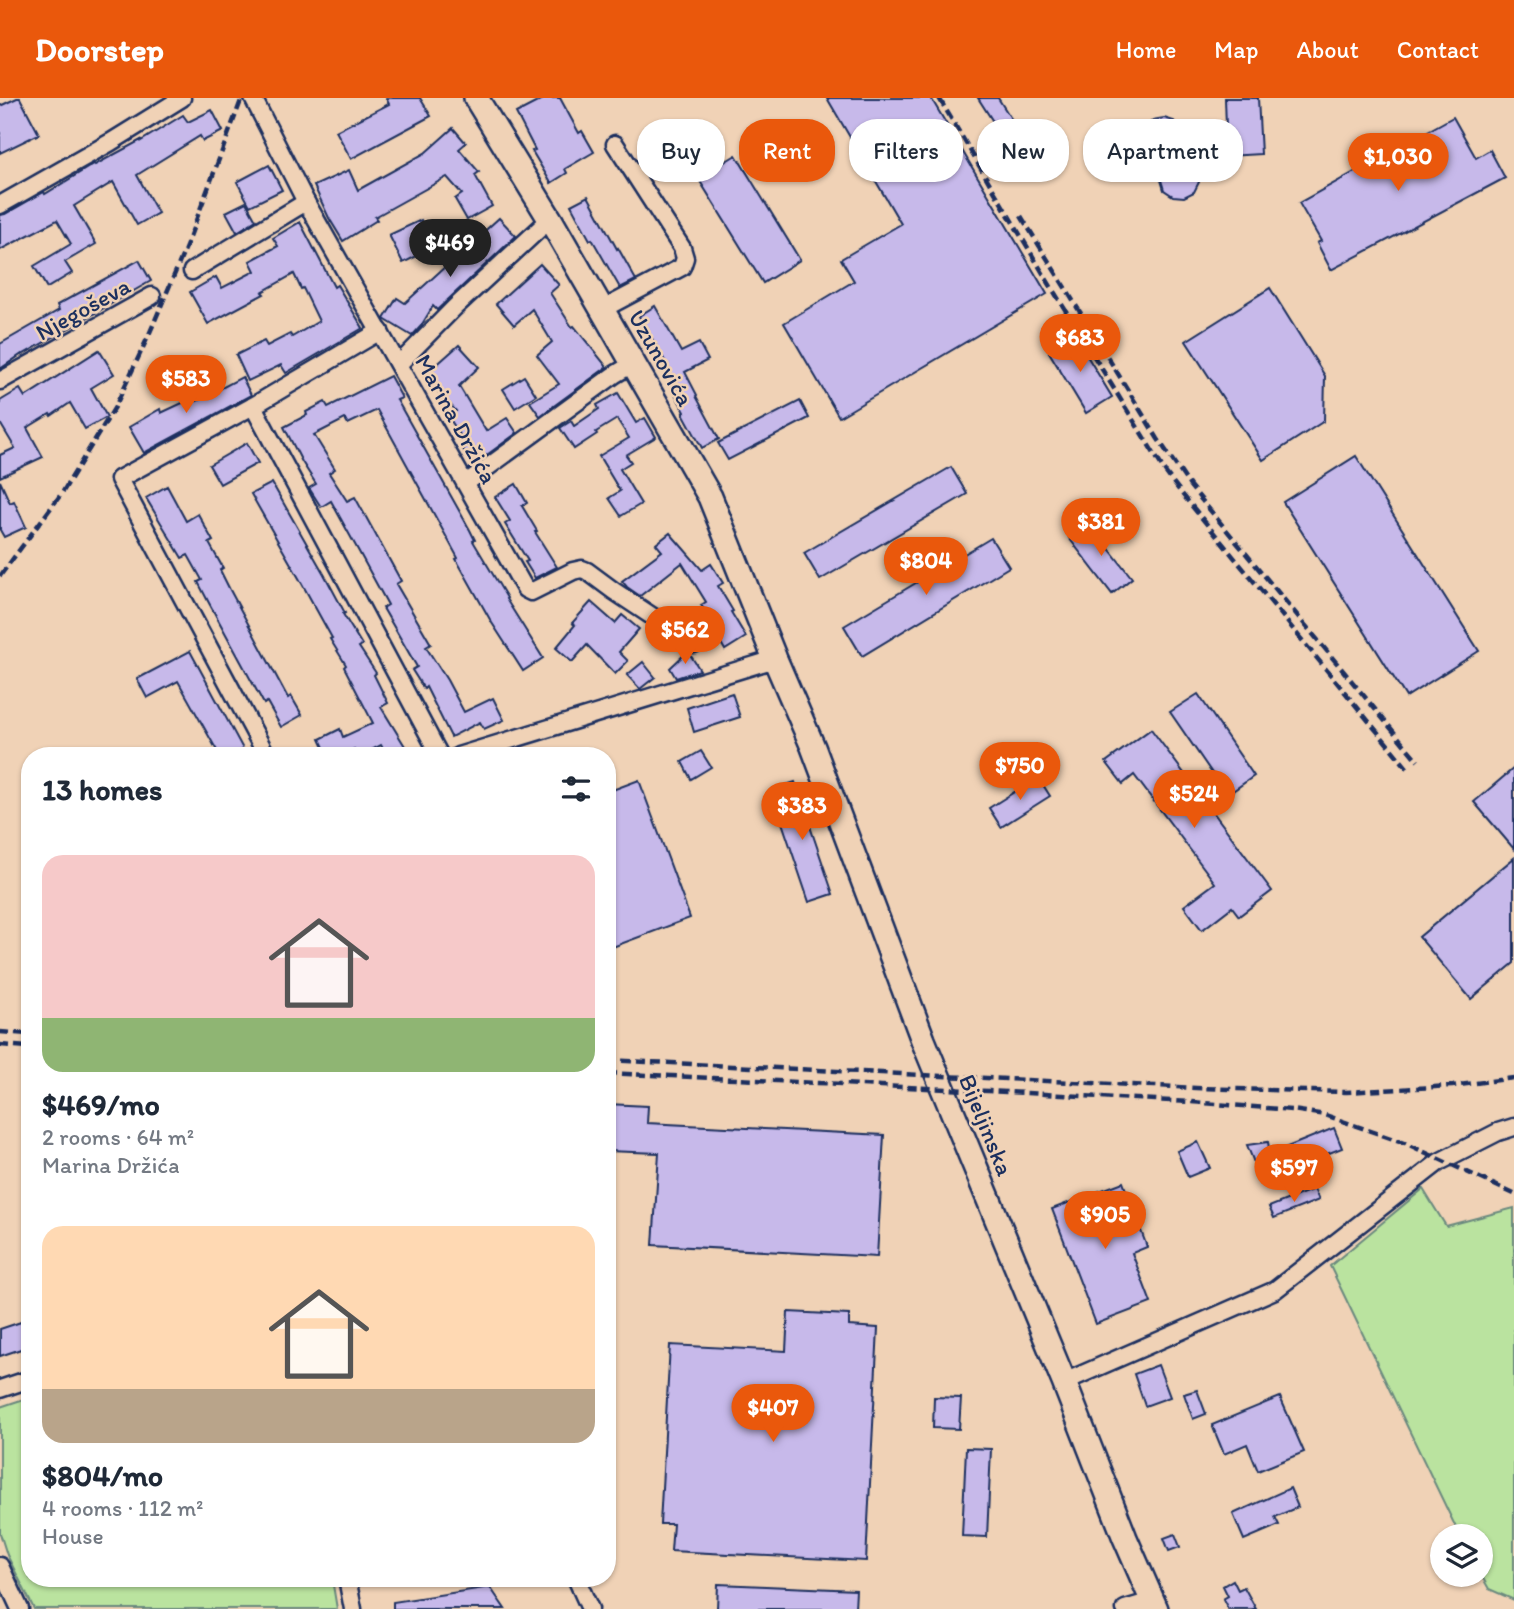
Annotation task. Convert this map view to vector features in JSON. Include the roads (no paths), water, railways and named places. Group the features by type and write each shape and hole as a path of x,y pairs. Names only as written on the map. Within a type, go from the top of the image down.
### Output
{"main road":[{"name":"Uzunovića","path":"476,98 603,309 710,496 775,659"},
{"name":"Bijeljinska","path":"775,659 813,747 923,1040 1154,1605"}],"street":[{"path":"0,205 182,98"},
{"name":"Marina Držića","path":"253,98 306,202 525,589 531,592 582,569 694,643"},
{"path":"603,309 682,267 685,258 682,248 615,144"},
{"path":"192,271 306,202"},
{"path":"399,364 455,307 550,219"},
{"name":"Njegoševa","path":"0,382 152,296"},
{"path":"262,747 119,479 253,406 380,331"},
{"path":"466,484 634,363"},
{"path":"253,406 435,747"},
{"path":"487,747 775,659"},
{"path":"1064,1382 1275,1290 1439,1162 1498,1132 1514,1127"},
{"path":"0,1389 21,1382"},
{"path":"0,1566 20,1609"},
{"path":"349,1587 353,1609"},
{"path":"580,1587 590,1609"},
{"path":"1125,1609 1154,1605"}],"railway":[{"path":"0,576 62,493 115,407 186,247 242,98"},
{"path":"939,98 1166,473 1408,769"},
{"path":"1021,216 1158,439 1190,486 1418,761"},
{"path":"0,1032 21,1033"},
{"path":"0,1045 21,1046"},
{"path":"616,1060 1196,1088 1346,1092 1452,1086 1514,1078"},
{"path":"616,1073 989,1091 1292,1110 1325,1115 1405,1143 1514,1194"}]}
